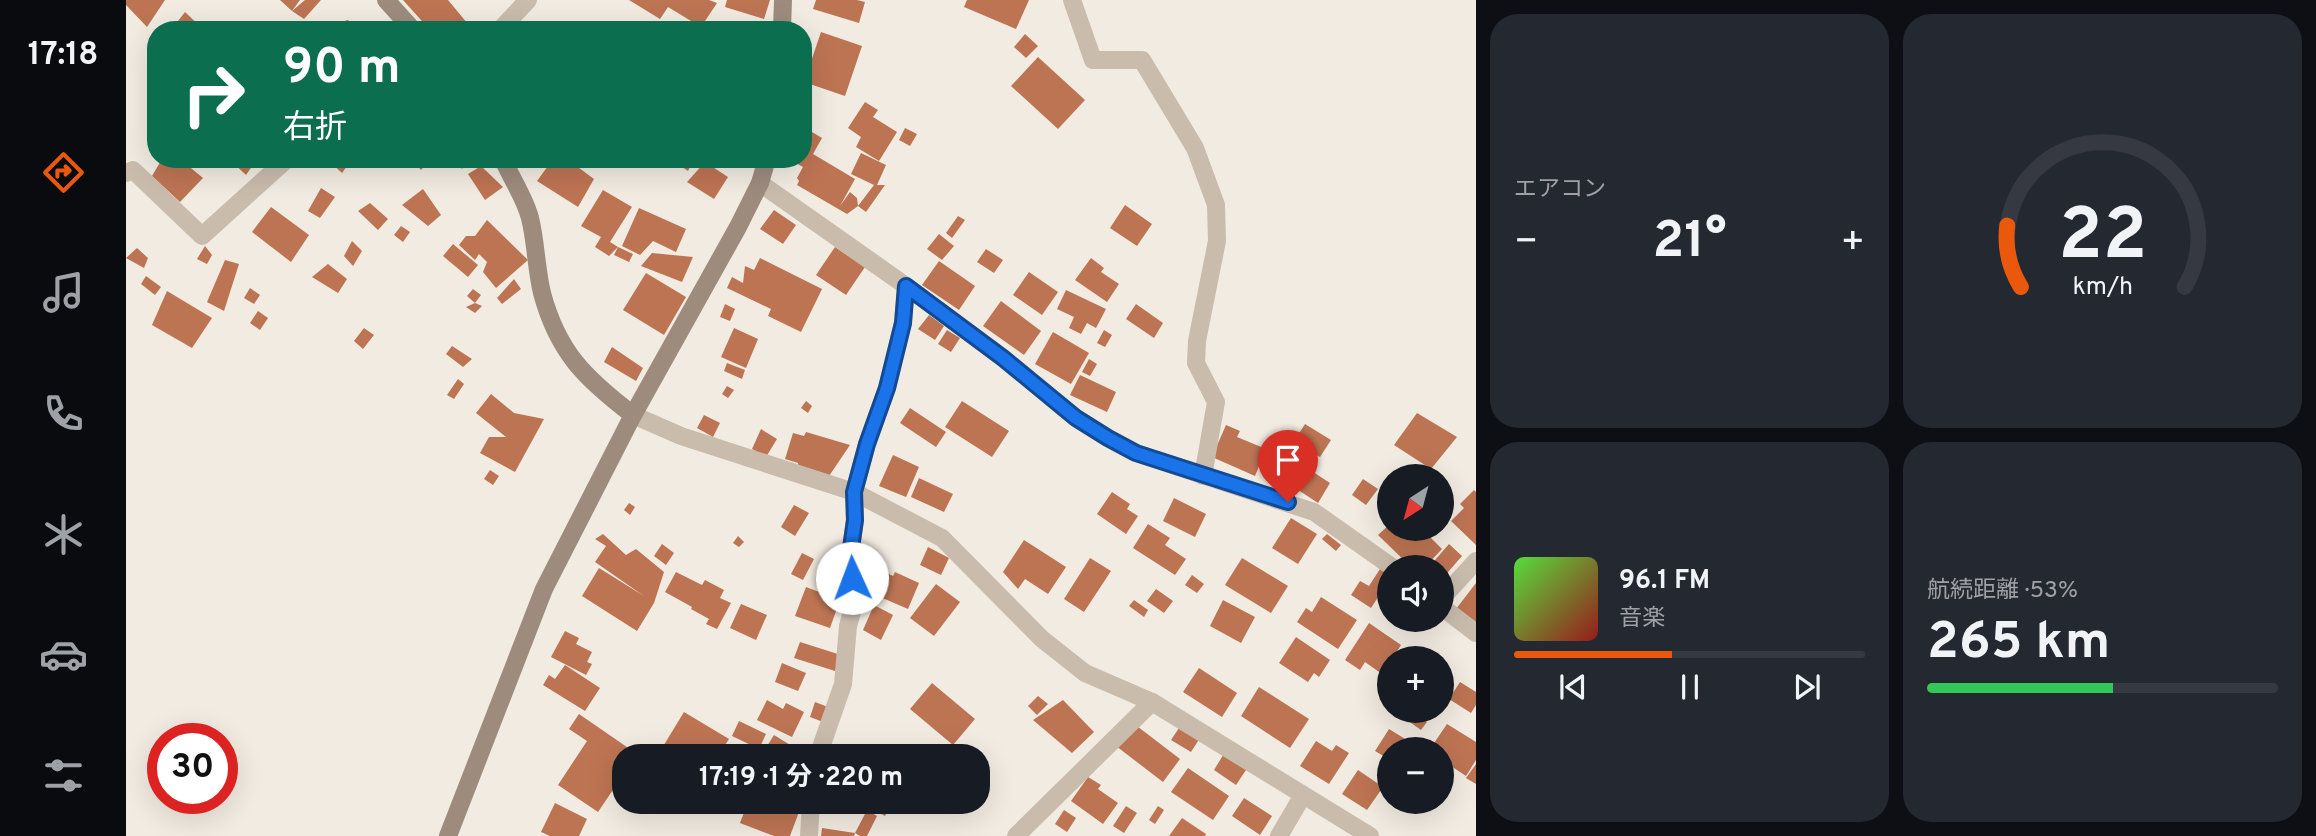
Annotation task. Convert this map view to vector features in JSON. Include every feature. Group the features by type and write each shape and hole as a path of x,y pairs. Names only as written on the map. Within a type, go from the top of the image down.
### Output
{"street":[{"path":"386,0 406,21"},
{"path":"508,21 528,0"},
{"path":"782,21 783,0"},
{"path":"1072,0 1093,60 1142,60 1195,148 1216,205 1217,241 1197,341 1196,363 1216,402 1203,476"},
{"path":"126,173 133,170 202,236 277,168"},
{"path":"507,168 529,215 542,293 559,338 585,376 633,415 681,436 854,492 942,538 1042,639 1085,673 1152,702 1370,836"},
{"path":"447,836 544,589 633,415 760,183 764,168"},
{"path":"760,183 1003,358 1076,418 1136,453 1314,512 1377,556"},
{"path":"822,744 843,684 848,626 855,601 850,555 855,520 854,492 867,444 887,388 903,323 906,286"},
{"path":"1454,585 1476,561"},
{"path":"1454,616 1476,633"},
{"path":"1016,836 1152,702"},
{"path":"1279,836 1303,795"},
{"path":"809,836 810,814"}],"building":[{"path":"126,0 165,0 151,21 147,21 147,27 126,5"},
{"path":"280,0 300,0 292,11"},
{"path":"305,0 321,0 304,19 292,11"},
{"path":"403,0 448,0 466,21 422,21"},
{"path":"629,0 709,0 717,3 705,21 691,21 668,7 660,19"},
{"path":"727,0 770,0 764,19 725,7"},
{"path":"816,0 865,2 859,23 813,9"},
{"path":"967,0 1029,0 1016,29 964,7"},
{"path":"185,12 194,21 178,21"},
{"path":"821,32 862,46 845,96 812,85 812,58"},
{"path":"1025,34 1038,46 1026,58 1014,47"},
{"path":"1038,57 1085,100 1058,129 1011,86"},
{"path":"865,102 878,110 873,117 897,132 879,161 856,147 861,137 848,128"},
{"path":"905,128 917,134 910,146 899,140"},
{"path":"812,132 822,138 813,154 855,179 840,206 850,192 857,198 858,206 847,214 797,185 797,178 802,168 812,168"},
{"path":"861,153 886,165 877,185 885,185 866,212 858,206 874,185 851,174"},
{"path":"157,168 191,168 203,178 180,202 152,176"},
{"path":"239,168 251,168 246,175"},
{"path":"483,168 503,187 485,200 468,174"},
{"path":"546,168 579,168 594,179 578,207 537,181"},
{"path":"700,168 714,168 728,177 714,199 687,182"},
{"path":"321,188 335,197 320,218 308,211"},
{"path":"423,189 441,215 428,226 402,205"},
{"path":"603,190 632,207 610,242 618,247 609,256 595,247 601,237 581,226"},
{"path":"370,203 388,219 378,230 358,211"},
{"path":"1125,205 1152,224 1137,246 1110,228"},
{"path":"271,207 309,235 291,262 252,232"},
{"path":"639,208 686,229 676,252 653,241 640,255 622,246"},
{"path":"774,210 796,225 783,244 760,229"},
{"path":"958,216 965,220 952,238 946,233"},
{"path":"487,220 528,260 496,288 483,272 487,262 479,254 475,260 459,245 466,236 475,236"},
{"path":"401,226 410,232 403,242 394,235"},
{"path":"939,234 954,246 942,260 927,249"},
{"path":"352,241 362,251 353,266 344,256"},
{"path":"453,244 478,265 468,277 443,256"},
{"path":"205,246 212,255 207,264 197,259"},
{"path":"618,247 633,254 629,262 614,255"},
{"path":"835,247 865,267 846,295 816,275"},
{"path":"137,248 148,258 144,268 126,258"},
{"path":"986,249 1003,260 994,273 977,262"},
{"path":"652,253 693,257 682,282 641,266"},
{"path":"760,258 822,289 801,332 768,316 771,309 727,288 732,277 743,283 745,266 754,270"},
{"path":"1091,258 1104,268 1101,272 1119,284 1107,302 1075,280"},
{"path":"225,260 239,264 224,311 207,302"},
{"path":"939,261 975,286 959,310 922,285"},
{"path":"328,264 347,279 338,293 312,277"},
{"path":"1029,272 1058,292 1042,315 1013,295"},
{"path":"646,273 686,297 664,335 623,310"},
{"path":"146,276 161,287 155,295 141,284"},
{"path":"514,279 521,289 502,304 497,298"},
{"path":"250,288 260,295 254,304 244,298"},
{"path":"473,289 481,295 475,303 467,296"},
{"path":"1066,290 1106,309 1096,328 1087,323 1081,334 1069,328 1074,317 1057,309"},
{"path":"167,291 212,318 192,348 152,325"},
{"path":"1001,301 1041,331 1024,355 983,326"},
{"path":"475,303 482,306 475,313 466,307"},
{"path":"725,304 735,309 730,321 720,317"},
{"path":"1136,304 1163,323 1154,338 1126,319"},
{"path":"258,311 268,318 260,330 250,323"},
{"path":"929,315 944,326 935,340 918,329"},
{"path":"364,328 374,335 363,349 354,341"},
{"path":"734,328 758,339 746,368 721,357"},
{"path":"947,330 960,338 951,352 938,344"},
{"path":"1104,330 1112,335 1105,347 1097,343"},
{"path":"1053,332 1089,353 1071,384 1035,364"},
{"path":"452,346 472,359 463,367 446,354"},
{"path":"612,347 643,368 636,381 604,362"},
{"path":"1089,359 1097,364 1090,376 1082,372"},
{"path":"727,363 745,370 742,379 724,371"},
{"path":"1080,375 1116,392 1107,412 1070,395"},
{"path":"458,379 464,384 454,399 447,395"},
{"path":"727,386 734,390 728,398 722,394"},
{"path":"491,394 514,413 544,419 515,472 480,453 489,437 506,437 476,413"},
{"path":"806,401 812,406 808,413 801,408"},
{"path":"962,401 1009,431 992,457 945,427"},
{"path":"910,408 946,432 936,447 900,423"},
{"path":"1417,413 1457,437 1435,464 1423,464 1394,445"},
{"path":"704,415 720,423 713,437 697,428"},
{"path":"1305,424 1331,440 1320,457 1294,441"},
{"path":"1226,425 1240,431 1237,437 1266,449 1255,476 1212,457"},
{"path":"761,429 777,439 766,457 752,449"},
{"path":"806,432 850,445 827,479 798,469 798,463 785,459 793,433 804,436"},
{"path":"893,455 919,467 906,497 879,486"},
{"path":"1287,455 1330,483 1318,503 1274,474"},
{"path":"490,470 499,476 493,485 484,479"},
{"path":"919,478 953,494 944,512 911,497"},
{"path":"1363,479 1377,488 1366,505 1352,495"},
{"path":"1474,490 1476,492 1476,545 1454,524 1454,518 1464,508 1460,504"},
{"path":"1112,492 1130,504 1127,509 1138,516 1126,534 1097,514"},
{"path":"1174,498 1206,514 1195,537 1163,521"},
{"path":"629,503 635,507 630,515 624,510"},
{"path":"794,505 809,513 795,536 781,527"},
{"path":"1291,518 1317,534 1298,564 1272,548"},
{"path":"1148,524 1170,538 1165,545 1186,559 1175,575 1133,548"},
{"path":"603,534 626,555 636,549 664,572 654,603 637,631 582,596 599,568 644,596 595,562 606,546 595,539"},
{"path":"1327,534 1341,545 1336,551 1322,539"},
{"path":"738,536 744,542 739,547 733,543"},
{"path":"1024,540 1066,567 1048,594 1025,579 1018,589 1003,572"},
{"path":"1384,541 1434,541 1442,549 1436,555 1399,555"},
{"path":"662,544 674,553 666,565 654,556"},
{"path":"1449,544 1462,556 1454,565 1454,555 1439,555"},
{"path":"928,547 949,558 941,575 920,565"},
{"path":"802,553 814,559 803,580 791,574"},
{"path":"1090,558 1111,571 1084,612 1064,599"},
{"path":"1242,558 1288,586 1271,613 1225,585"},
{"path":"873,567 893,576 895,572 919,583 908,609 864,590"},
{"path":"676,572 702,585 705,580 724,590 720,598 731,603 717,629 706,624 709,619 665,592"},
{"path":"1377,574 1377,599 1371,608 1351,595 1360,581 1369,586"},
{"path":"1192,575 1204,584 1197,593 1185,585"},
{"path":"1476,583 1476,624 1456,609"},
{"path":"936,584 960,602 934,636 910,618"},
{"path":"806,587 840,600 830,628 795,616"},
{"path":"1156,589 1173,601 1164,613 1147,601"},
{"path":"1321,597 1357,620 1338,649 1297,622 1306,608 1312,612"},
{"path":"1134,600 1148,610 1144,617 1129,606"},
{"path":"1223,600 1255,617 1241,643 1210,626"},
{"path":"741,604 767,615 756,640 730,628"},
{"path":"874,605 893,615 881,640 863,630"},
{"path":"1369,623 1377,628 1377,632 1382,632 1401,645 1377,646 1377,670 1365,662 1360,670 1345,660"},
{"path":"565,631 579,638 576,644 592,652 587,662 592,664 586,675 551,657"},
{"path":"1296,637 1330,660 1319,677 1314,673 1308,682 1279,663"},
{"path":"800,642 841,655 835,671 794,658"},
{"path":"782,663 806,673 798,691 775,682"},
{"path":"565,665 600,688 585,711 543,685 549,675 555,679"},
{"path":"1199,668 1237,693 1222,717 1183,692"},
{"path":"1460,682 1476,692 1476,705 1471,713 1454,702 1454,691"},
{"path":"932,683 975,719 952,744 910,709"},
{"path":"1259,687 1309,719 1290,748 1241,716"},
{"path":"1038,696 1048,704 1037,715 1028,706"},
{"path":"767,700 783,709 786,703 804,712 792,737 757,720"},
{"path":"1063,700 1094,732 1072,753 1033,720"},
{"path":"815,702 828,707 823,722 810,717"},
{"path":"684,712 729,739 726,744 664,744"},
{"path":"579,714 622,744 612,744 612,791 598,812 558,785 587,741 569,729"},
{"path":"739,721 766,734 761,744 749,744 732,736"},
{"path":"1133,723 1180,759 1163,782 1116,746"},
{"path":"1411,723 1426,723 1421,730"},
{"path":"1447,724 1476,742 1476,760 1466,776 1454,768 1454,737 1438,737"},
{"path":"1181,725 1200,738 1191,752 1171,740"},
{"path":"1389,729 1402,737 1384,737"},
{"path":"774,735 789,744 768,744"},
{"path":"1316,741 1332,751 1336,745 1349,753 1329,784 1300,766"},
{"path":"1225,752 1248,767 1236,785 1214,770"},
{"path":"1476,764 1476,784 1466,778"},
{"path":"1188,768 1229,796 1213,820 1171,792"},
{"path":"1358,770 1377,783 1377,796 1367,810 1342,794"},
{"path":"1088,777 1101,785 1098,789 1118,803 1103,824 1071,801"},
{"path":"1244,798 1272,816 1260,835 1232,816"},
{"path":"555,803 587,819 579,836 550,836 541,832"},
{"path":"1126,806 1137,813 1124,833 1113,826"},
{"path":"1158,806 1164,810 1155,824 1149,820"},
{"path":"1064,810 1076,818 1067,832 1055,824"},
{"path":"743,814 798,814 790,836 774,836 740,823"},
{"path":"865,814 877,816 867,836 855,833"},
{"path":"1182,818 1206,834 1205,836 1169,836"},
{"path":"822,828 855,833 854,836 821,836"}],"route":[{"path":"852,578 850,555 855,520 854,492 867,444 887,388 903,323 906,286 1003,358 1076,418 1108,438 1136,453 1288,502"}]}
